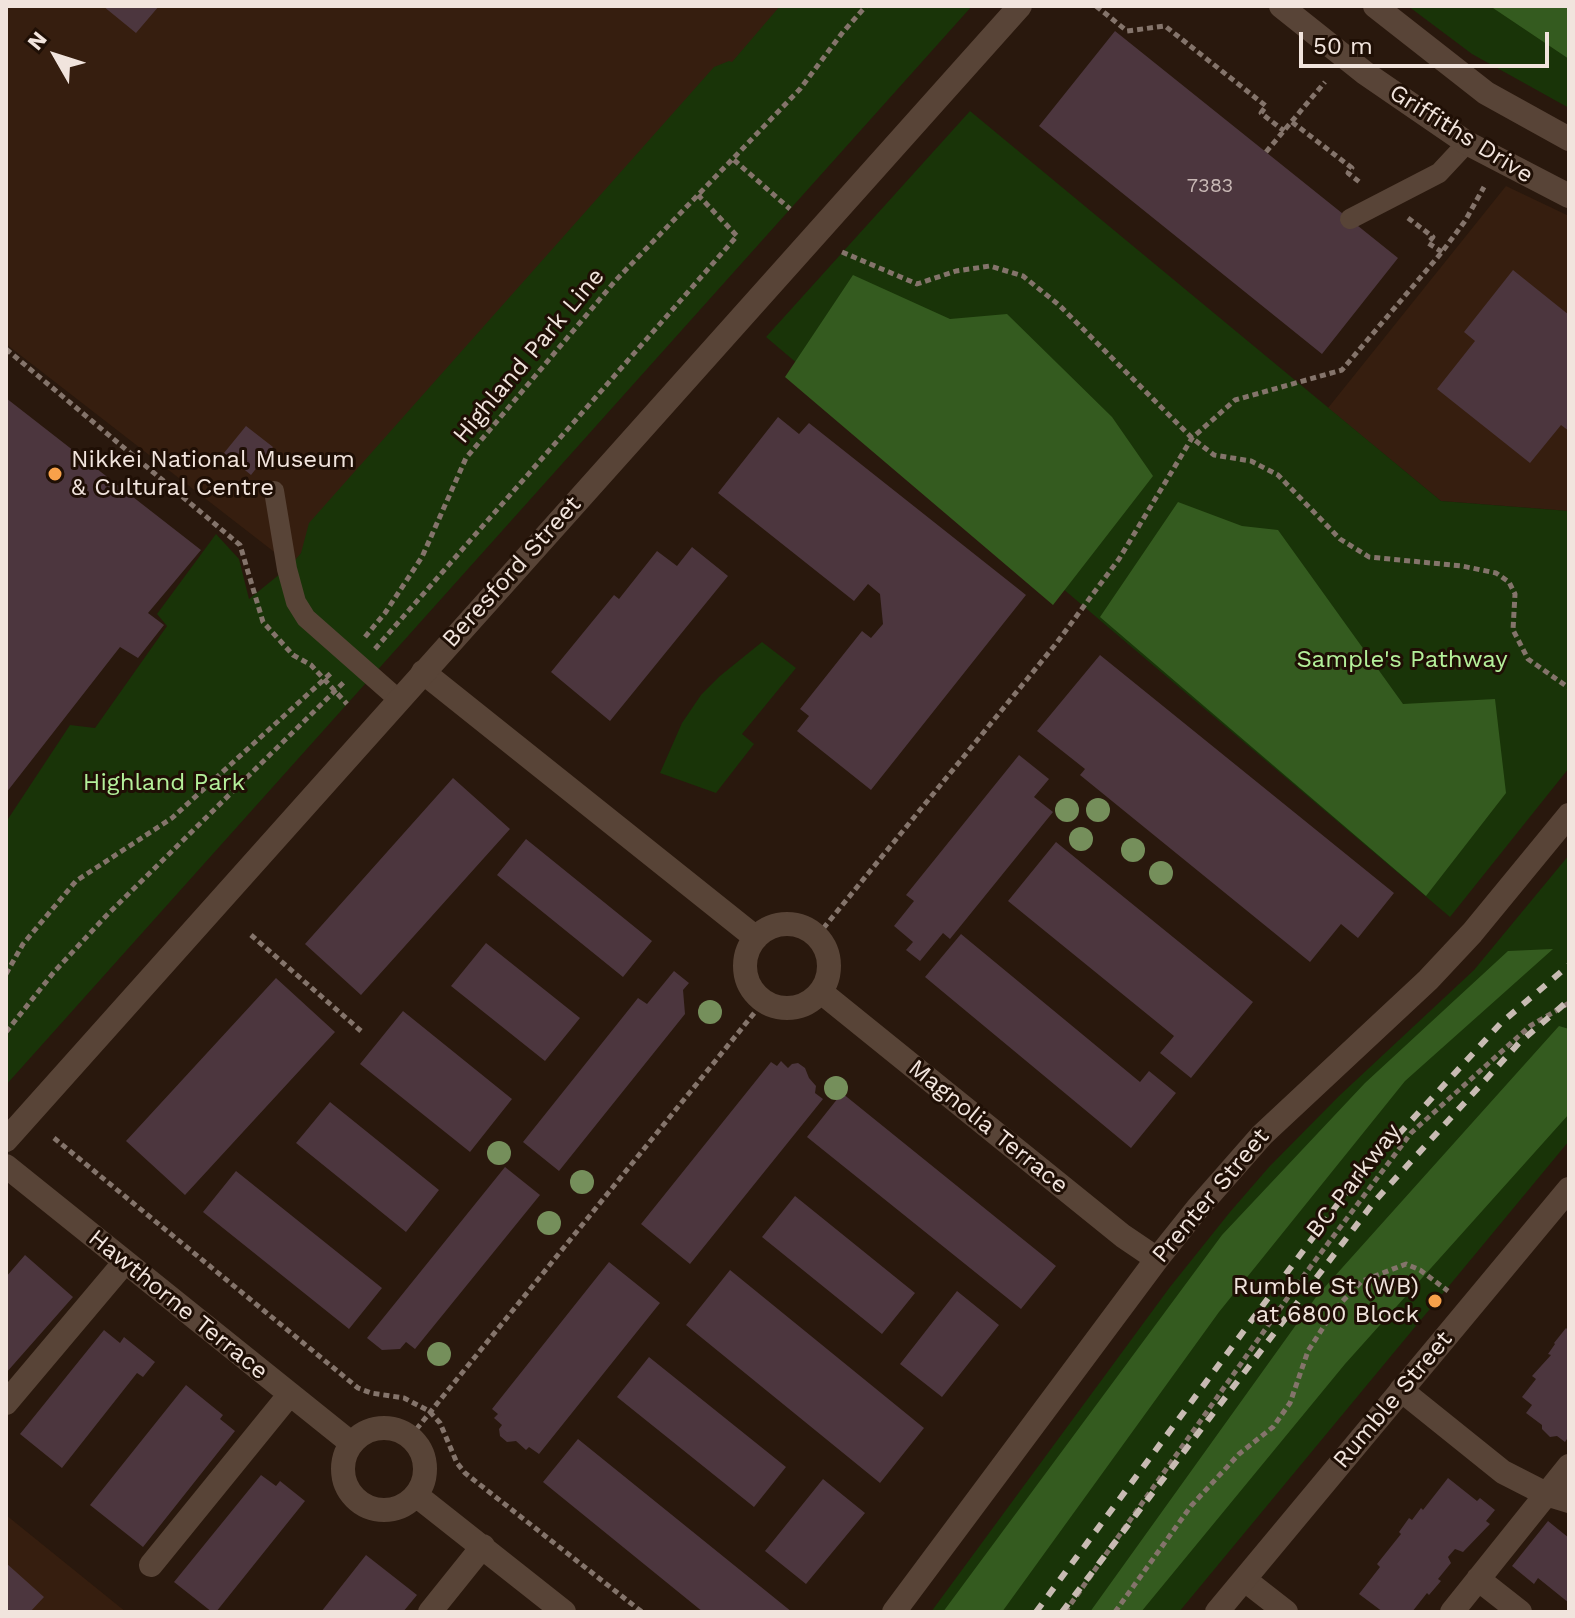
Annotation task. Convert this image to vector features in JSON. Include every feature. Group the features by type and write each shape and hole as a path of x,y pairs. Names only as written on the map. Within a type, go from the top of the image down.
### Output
{"street":[{"name":"Beresford Street","path":"6,1140 1020,6"},
{"name":"Griffiths Drive","path":"1281,6 1365,73 1467,143 1569,196"},
{"name":"Griffiths Drive","path":"1375,6 1486,93 1569,139"},
{"path":"423,672 756,938"},
{"name":"Prenter Street","path":"894,1612 1157,1259 1262,1135 1428,980 1472,933 1569,815"},
{"path":"793,924 817,936 828,957 827,981 821,992 800,1006 775,1006 764,1001 747,978 748,950 756,938 779,925 793,924"},
{"name":"Magnolia Terrace","path":"821,992 1123,1236 1157,1259"},
{"name":"Hawthorne Terrace","path":"6,1166 351,1443"},
{"name":"Rumble Street","path":"1217,1612 1569,1189"},
{"path":"6,1403 124,1263"},
{"path":"1401,1390 1503,1472 1558,1498"},
{"path":"151,1565 290,1394"},
{"path":"386,1427 410,1437 424,1458 422,1484 416,1495 407,1504 381,1511 357,1501 349,1492 342,1467 351,1443 361,1434 386,1427"},
{"path":"1452,1612 1478,1579 1558,1498 1569,1466"},
{"path":"416,1495 564,1612"},
{"path":"430,1612 483,1546"},
{"path":"1478,1579 1520,1612"},
{"path":"1245,1580 1286,1612"}],"lane":[{"path":"1350,219 1439,173 1467,143"},
{"path":"274,491 287,569 296,602 306,618 399,700"}],"path":[{"name":"Highland Park Line","path":"6,974 23,944 76,881 172,818 325,679 355,661 422,557 466,458 616,280 800,89 866,6"},
{"path":"1096,6 1127,31 1165,26 1266,106 1261,113 1284,131"},
{"path":"1266,152 1325,82"},
{"path":"1292,122 1352,168 1348,173 1359,181"},
{"path":"734,160 790,209"},
{"path":"817,936 1055,645 1119,559 1192,438 1235,400 1342,370 1442,252 1465,221 1484,187"},
{"path":"6,1032 54,972 106,916 336,691 355,661 737,236 698,195"},
{"path":"1416,224 1433,237 1428,243 1442,252"},
{"path":"842,252 917,284 956,271 990,266 1023,276 1059,305 1192,438 1214,455 1251,461 1278,475 1340,539 1369,557 1462,566 1496,573 1509,582 1515,594 1513,630 1528,659 1569,688"},
{"path":"6,349 240,545 263,622 293,655 311,665 347,704"},
{"path":"251,935 361,1031"},
{"path":"410,1437 764,1001"},
{"name":"BC Parkway","path":"1065,1612 1296,1286 1411,1133 1530,1026 1569,1003"},
{"path":"54,1138 358,1388 404,1398 429,1411 440,1423 457,1463 465,1473 642,1612"},
{"path":"1115,1612 1191,1506 1239,1454 1273,1427 1290,1403 1308,1351 1335,1309 1362,1281 1406,1264 1435,1280"}],"shaded area":[{"path":"6,6 782,6 291,565 6,344"},
{"path":"1506,186 1569,216 1569,511 1441,501 1328,408"},
{"path":"6,1515 126,1612 6,1612"}],"green space":[{"name":"Highland Park","path":"780,6 972,6 6,1085 6,822 70,725 95,728 167,626 157,614 216,534 239,559 249,599 291,565 301,553 309,523 714,67 732,62"},
{"path":"1408,6 1569,6 1569,108 1472,54"},
{"path":"1490,6 1569,6 1569,59"},
{"name":"Sample's Pathway","path":"970,111 1441,501 1569,511 1569,768 1450,917 766,337"},
{"path":"853,275 950,319 1007,314 1112,417 1153,476 1053,605 785,377"},
{"path":"1178,502 1242,526 1278,530 1403,704 1495,699 1506,793 1426,896 1100,617"},
{"path":"762,642 796,668 742,734 754,744 716,793 660,773 682,723 701,695"},
{"path":"1569,855 1569,1141 1179,1612 931,1612 1170,1287 1230,1212 1339,1096 1474,970"},
{"path":"1553,949 1405,1081 1219,1312 1002,1612 943,1612 1222,1235 1365,1083 1508,951"},
{"path":"1559,1026 1569,1029 1569,1114 1345,1364 1141,1612 1090,1612 1316,1297"}],"building":[{"path":"103,6 159,6 136,33"},
{"path":"1115,31 1398,258 1322,354 1039,126"},
{"path":"1513,270 1569,315 1569,431 1561,425 1530,463 1437,389 1475,341 1464,332"},
{"name":"Nikkei National Museum & Cultural Centre","path":"6,398 201,550 148,613 164,625 138,658 120,647 6,793"},
{"path":"778,417 799,434 809,423 1026,595 871,790 797,731 809,716 800,709 862,631 871,638 883,624 880,594 868,584 854,601 718,493"},
{"path":"246,426 273,447 251,475 224,453"},
{"path":"692,547 728,576 610,721 551,672 614,595 619,599 657,551 677,566"},
{"path":"1100,655 1394,893 1358,938 1341,924 1310,962 1080,775 1085,769 1037,731"},
{"path":"1019,755 1049,779 1034,797 1053,812 950,939 943,933 920,961 906,950 913,942 894,926 914,901 906,895"},
{"path":"453,778 510,829 361,995 305,944"},
{"path":"526,839 652,941 623,977 497,875"},
{"path":"1056,842 1253,1002 1191,1078 1160,1053 1174,1036 1008,901"},
{"path":"961,934 1140,1082 1149,1071 1176,1093 1131,1148 925,977"},
{"path":"486,943 580,1018 545,1061 451,986"},
{"path":"674,971 689,983 683,990 685,1014 559,1171 523,1142 638,998 647,1004"},
{"path":"276,978 335,1032 185,1195 126,1141"},
{"path":"403,1011 512,1099 470,1152 360,1064"},
{"path":"781,1061 788,1068 798,1063 805,1068 816,1086 815,1093 823,1099 690,1264 641,1224 771,1062 777,1066"},
{"path":"842,1093 1056,1266 1021,1309 807,1137"},
{"path":"330,1102 439,1190 406,1232 296,1143"},
{"path":"505,1167 540,1195 415,1349 406,1342 400,1349 382,1350 367,1338"},
{"path":"236,1171 382,1288 349,1329 203,1212"},
{"path":"795,1196 915,1293 882,1334 762,1237"},
{"path":"25,1255 73,1297 6,1373 6,1277"},
{"path":"609,1262 660,1303 539,1454 529,1447 526,1450 516,1441 507,1442 500,1436 502,1425 494,1418 498,1414 492,1409"},
{"path":"730,1270 924,1428 880,1483 686,1325"},
{"path":"957,1291 999,1325 942,1397 900,1364"},
{"path":"1566,1328 1569,1331 1569,1436 1565,1442 1557,1436 1550,1437 1542,1425 1526,1413 1532,1405 1522,1397 1536,1379 1532,1376 1551,1355 1548,1354 1554,1343"},
{"path":"104,1330 120,1343 124,1337 155,1362 143,1377 137,1373 62,1468 20,1434"},
{"path":"649,1357 786,1467 754,1507 617,1397"},
{"path":"186,1385 223,1415 220,1419 235,1431 143,1547 90,1505"},
{"path":"578,1439 792,1612 703,1612 543,1482"},
{"path":"261,1475 276,1486 280,1481 305,1501 216,1612 212,1612 174,1582"},
{"path":"1448,1478 1477,1501 1480,1498 1495,1510 1486,1521 1490,1524 1463,1552 1455,1549 1448,1557 1451,1563 1438,1579 1441,1581 1412,1612 1383,1612 1359,1594 1380,1567 1377,1564 1401,1534 1399,1532 1409,1518 1412,1520 1421,1508 1423,1510"},
{"path":"823,1479 865,1513 806,1584 765,1551"},
{"path":"1548,1521 1569,1538 1569,1603 1538,1578 1534,1584 1512,1566"},
{"path":"366,1555 417,1595 403,1612 321,1612"},
{"path":"6,1563 44,1597 30,1612 6,1612"}],"railway":[{"path":"1036,1612 1351,1186 1501,1023 1569,965"},
{"path":"1062,1612 1374,1202 1519,1043 1569,1000"}],"place":[{"name":"Nikkei National Museum & Cultural Centre","path":"55,474"},
{"name":"Rumble St (WB) at 6800 Block","path":"1435,1301"}]}
